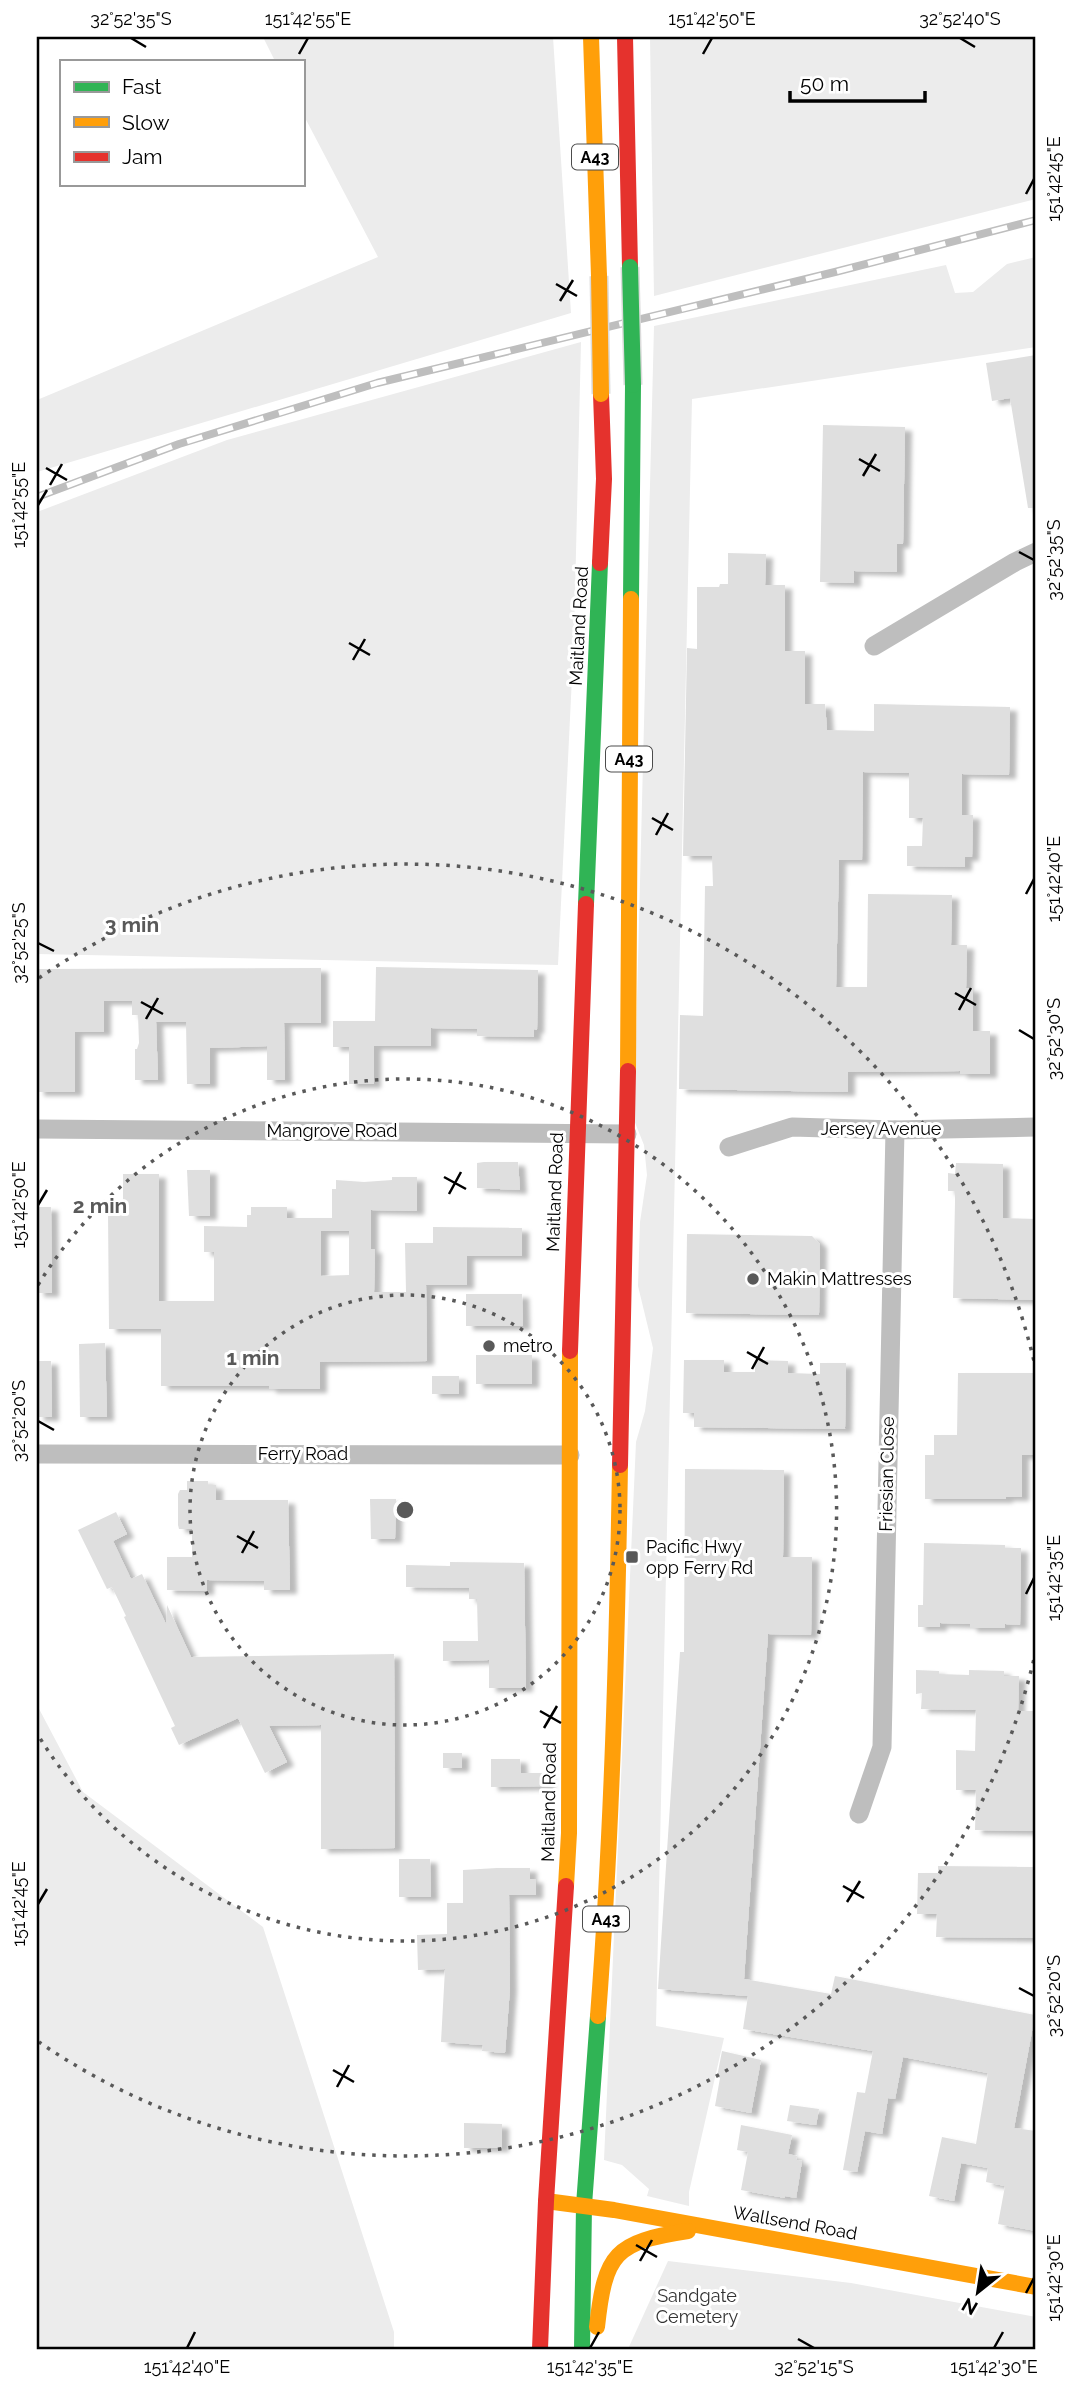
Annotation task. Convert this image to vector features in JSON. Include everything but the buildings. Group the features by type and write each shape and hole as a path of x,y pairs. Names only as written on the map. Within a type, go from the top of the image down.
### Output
{"main road":[{"name":"Maitland Road","path":"540,2349 546,2201 569,1833 570,1334 604,480 591,37"},
{"name":"A43","path":"582,2349 584,2205 607,1899 617,1619 626,1134 633,385 625,37"},
{"name":"Wallsend Road","path":"546,2201 710,2227 1036,2287"},
{"path":"595,2349 601,2287 609,2263 618,2251 650,2236 710,2227"}],"street":[{"path":"874,646 1014,562 1036,552"},
{"name":"Jersey Avenue","path":"729,1147 792,1127 895,1130 1036,1127"},
{"name":"Mangrove Road","path":"37,1129 626,1134"},
{"name":"Friesian Close","path":"859,1814 882,1746 895,1130"},
{"name":"Ferry Road","path":"37,1454 570,1455"}],"green space":[{"path":"263,37 553,37 571,313 37,472 37,400 378,257 304,116 304,60 274,60"},
{"path":"650,37 1036,37 1036,199 654,296"},
{"path":"1036,257 1036,347 692,399 656,2026 724,2038 689,2192 689,2206 647,2196 649,2189 622,2165 604,2160 636,1442 645,1411 653,1348 638,1286 640,1222 647,1175 644,1145 634,1120 654,326 946,265 955,293 973,292 1007,264"},
{"path":"581,342 574,636 558,965 37,954 37,512 227,440"},
{"path":"37,1705 83,1792 263,1927 394,2332 394,2349 37,2349"},
{"name":"Sandgate Cemetery","path":"668,2261 851,2283 1036,2317 1036,2349 628,2349"}],"railway":[{"path":"37,497 179,444 377,383 835,272 1036,220"}],"traffic: fast":[{"path":"630,267 633,385"},
{"path":"631,599 633,385"},
{"path":"586,904 600,563"},
{"path":"582,2349 584,2205 598,2016"}],"traffic: slow":[{"path":"591,37 599,276"},
{"path":"599,276 601,394"},
{"path":"628,1071 631,599"},
{"path":"566,1886 569,1833 570,1351"},
{"path":"598,2016 613,1740 620,1465"},
{"path":"546,2201 614,2210 1036,2287"},
{"path":"597,2327 604,2282 618,2255 644,2240 688,2231"}],"traffic: jam":[{"path":"625,37 630,267"},
{"path":"600,563 604,479 601,394"},
{"path":"570,1351 586,904"},
{"path":"620,1465 628,1071"},
{"path":"540,2349 546,2201 566,1886"}],"place":[{"name":"Makin Mattresses","path":"753,1279"},
{"name":"metro","path":"489,1346"},
{"name":"Pacific Hwy opp Ferry Rd","path":"632,1557"}]}
